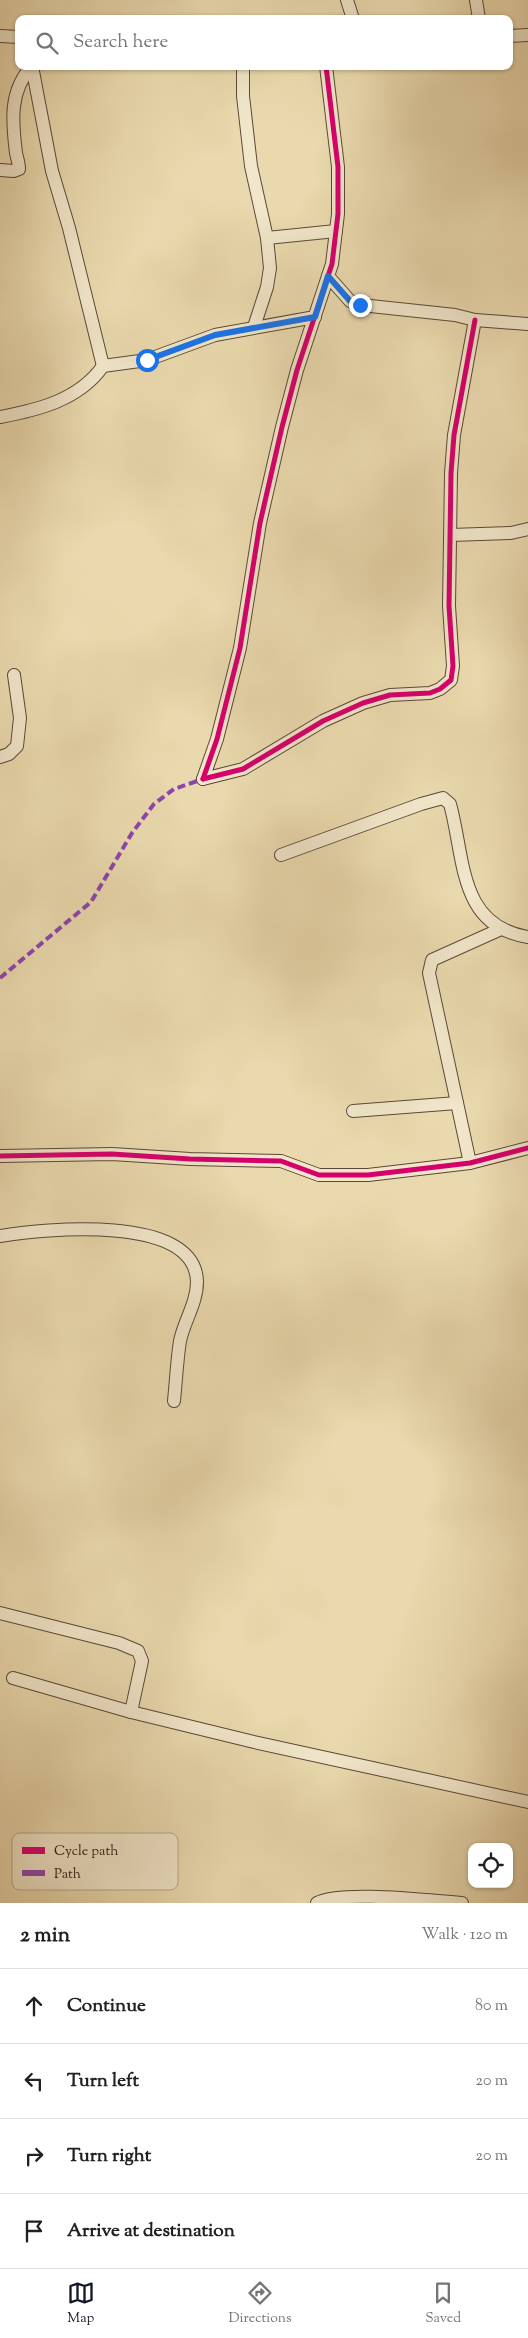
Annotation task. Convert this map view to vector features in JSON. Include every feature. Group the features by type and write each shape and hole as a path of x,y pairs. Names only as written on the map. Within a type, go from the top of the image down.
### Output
{"street":[{"path":"347,0 352,15"},
{"path":"476,0 478,15"},
{"path":"513,36 528,35"},
{"path":"0,36 15,37"},
{"path":"0,170 14,171 19,169 14,121 15,92 28,70"},
{"path":"33,70 52,171 69,228 103,366"},
{"path":"243,70 242,96 251,166 267,238 269,277 254,327"},
{"path":"326,70 338,167 336,231 332,264 297,370 282,428 260,523 240,648 217,739 203,779 243,769 323,721 363,703 390,695 430,692 447,685 451,680 453,666 449,606 451,473 454,434 475,320"},
{"path":"267,238 336,231"},
{"path":"328,276 350,301 356,303 475,320 528,324"},
{"path":"0,417 52,404 91,382 103,366 147,360 215,335 315,317"},
{"path":"451,535 511,533 528,529"},
{"path":"0,756 9,754 17,746 20,718 14,675"},
{"path":"281,855 421,804 443,798 450,804 461,860 477,909 486,920 501,929 528,937"},
{"path":"470,1163 429,973 432,960 501,929"},
{"path":"353,1111 457,1103"},
{"path":"0,1156 112,1154 190,1159 282,1161 319,1175 368,1175 470,1163 528,1148"},
{"path":"0,1236 26,1232 87,1228 146,1234 182,1252 193,1265 197,1281 193,1307 180,1339 174,1401"},
{"path":"0,1613 119,1643 138,1651 142,1661 131,1712"},
{"path":"13,1678 131,1712 254,1742 528,1802"},
{"path":"317,1903 329,1899 358,1898 462,1903"}],"marked path":[{"path":"0,978 91,902 132,833 154,804 174,789 203,779"}],"cycle path":[{"path":"203,779 217,739 240,648 260,523 282,427 297,370 332,264 338,214 338,167 326,70"},
{"path":"203,779 243,769 323,721 363,703 390,695 430,693 440,689 451,680 453,666 449,606 451,473 454,435 475,320"},
{"path":"0,1156 112,1154 190,1159 281,1161 319,1175 368,1175 470,1163 528,1148"}],"route":[{"path":"147,360 215,335 315,317 328,276 350,301 360,305"}]}
